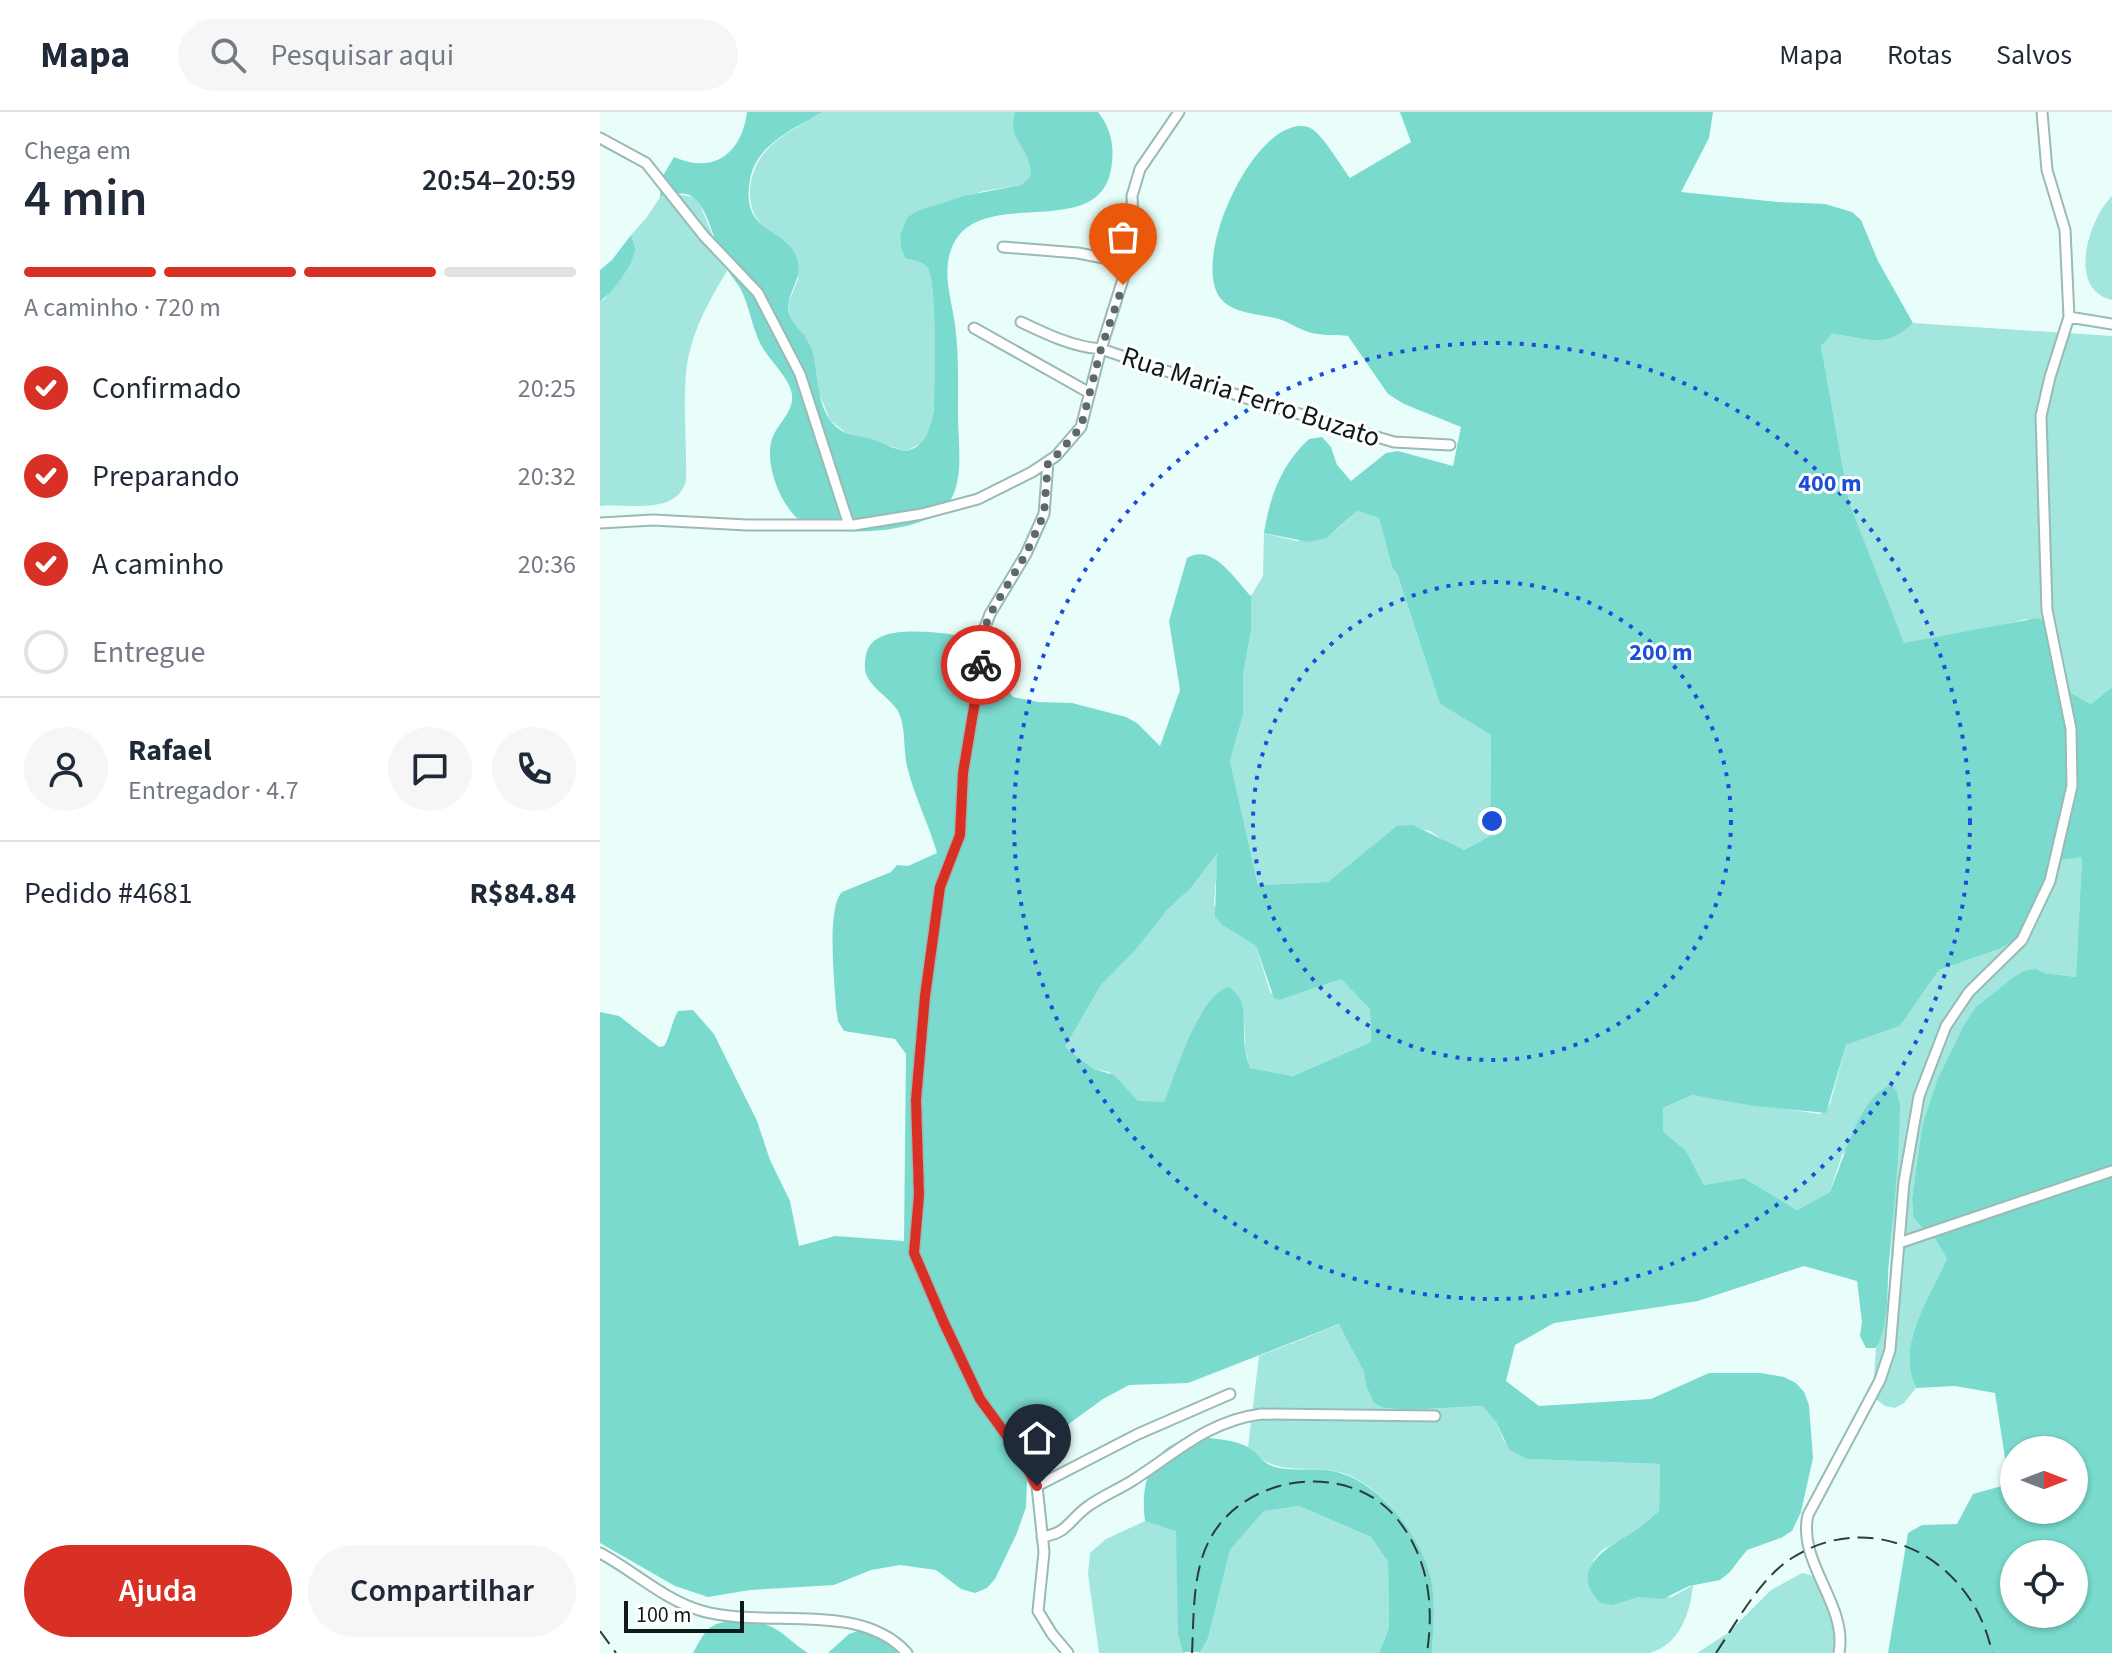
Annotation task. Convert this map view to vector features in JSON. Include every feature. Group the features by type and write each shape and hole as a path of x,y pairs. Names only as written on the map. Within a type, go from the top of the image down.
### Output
{"street":[{"path":"600,523 653,520 747,525 849,525 922,514 978,499 1048,462 1081,427 1088,392 1134,244 1132,196 1140,169 1179,112"},
{"path":"1839,1653 1841,1642 1836,1617 1804,1530 1808,1515 1880,1380 1890,1350 1904,1182 1919,1096 1946,1026 1969,992 2022,940 2050,881 2072,786 2071,729 2047,610 2041,416 2069,317 2065,230 2047,170 2042,112"},
{"path":"600,138 646,163 704,236 758,293 800,374 849,525"},
{"path":"1003,247 1078,253 1129,263"},
{"path":"2069,317 2112,324"},
{"name":"Rua Maria Ferro Buzato","path":"1021,322 1059,339 1101,349 1249,399 1394,442 1450,445"},
{"path":"974,328 1088,392"},
{"path":"1048,462 1044,514 984,630 963,773 960,835 940,887 925,996 916,1100 919,1195 914,1253 980,1399 1018,1451 1037,1486 1044,1552 1038,1611 1068,1653"},
{"path":"1032,472 1045,496"},
{"path":"1899,1243 2112,1171"},
{"path":"1037,1486 1138,1434 1230,1394"},
{"path":"1042,1537 1059,1534 1086,1508 1133,1481 1214,1426 1237,1417 1261,1414 1435,1416"},
{"path":"600,1553 652,1586 697,1609 728,1618 833,1619 862,1625 900,1645 907,1653"}],"shaded area":[{"path":"823,112 1015,112 1013,119 1031,161 1031,176 1021,185 984,191 917,211 900,236 905,258 927,267 934,312 934,410 930,429 922,443 906,451 846,433 830,420 819,393 810,343 789,317 788,304 798,279 788,244 766,229 752,210 750,191 757,163 774,142"},
{"path":"676,194 694,197 701,207 727,271 700,320 688,360 686,481 681,492 662,504 600,506 600,301 605,299 635,247 631,235 660,197"},
{"path":"2112,196 2112,300 2098,293 2089,282 2086,252 2096,220"},
{"path":"1913,323 2112,336 2112,684 2091,704 2071,693 2055,631 2026,619 1904,644 1849,502 1821,346 1832,334 1876,340 1894,337"},
{"path":"1357,511 1379,518 1392,567 1398,576 1440,704 1491,735 1490,836 1464,850 1430,831 1398,826 1328,882 1258,885 1230,761 1243,715 1243,675 1251,631 1251,596 1263,576 1264,533 1297,541 1336,530"},
{"path":"1218,853 1214,904 1224,926 1256,946 1270,992 1280,1000 1341,979 1370,1009 1371,1042 1293,1076 1250,1068 1245,1048 1244,1016 1200,1015 1164,1103 1138,1101 1109,1072 1094,1069 1065,1047 1101,985 1167,910 1190,889"},
{"path":"2082,857 2076,977 2044,973 1936,1083 1922,1126 1912,1199 1913,1216 1933,1235 1947,1259 1924,1305 1912,1339 1911,1372 1916,1388 1904,1403 1895,1408 1885,1406 1877,1400 1873,1389 1876,1348 1887,1316 1899,1119 1897,1092 1842,1155 1830,1192 1797,1210 1744,1178 1704,1185 1686,1151 1663,1131 1663,1108 1692,1095 1820,1114 1830,1104 1846,1045 1900,1026 1939,970 1999,949 2056,861"},
{"path":"1340,1324 1364,1372 1366,1385 1384,1408 1408,1410 1482,1406 1496,1422 1504,1441 1527,1459 1660,1464 1659,1511 1630,1534 1601,1551 1593,1561 1612,1604 1639,1597 1672,1597 1693,1585 1686,1617 1669,1643 1650,1653 1432,1653 1434,1607 1431,1580 1419,1547 1397,1514 1369,1487 1354,1478 1339,1472 1279,1466 1258,1457 1248,1447 1259,1356"},
{"path":"1299,1506 1371,1537 1388,1562 1389,1628 1379,1653 1198,1653 1208,1638 1230,1550 1264,1511"},
{"path":"1145,1521 1176,1530 1185,1653 1099,1653 1088,1574 1090,1553 1106,1539"},
{"path":"1802,1573 1813,1577 1827,1593 1840,1653 1697,1653 1728,1633 1771,1590"}],"green space":[{"path":"747,112 823,112 780,137 762,154 751,175 751,210 765,228 792,248 797,259 797,277 788,312 811,347 822,404 833,424 845,433 906,451 923,441 931,424 935,358 930,276 925,265 905,258 901,248 900,236 907,218 917,211 964,196 1021,185 1031,176 1027,157 1014,130 1015,112 1098,112 1108,130 1112,142 1112,162 1104,188 1087,203 984,219 963,231 950,253 948,280 958,358 958,475 954,493 946,506 917,523 899,528 861,531 813,528 792,513 778,489 770,462 770,450 772,439 791,404 791,390 760,343 740,287 723,261 700,205 687,194 660,197 661,179 674,157 702,163 724,157 739,139"},
{"path":"1400,112 1713,112 1709,138 1681,192 1825,204 1852,212 1861,220 1878,261 1913,323 1894,337 1885,339 1832,334 1821,346 1849,502 1904,643 2038,618 2050,624 2055,631 2071,693 2091,704 2112,684 2112,1653 1888,1653 1908,1533 1922,1525 1957,1524 1973,1494 2000,1486 2000,1524 2088,1524 2088,1436 2002,1436 1995,1393 1955,1386 1916,1388 1910,1355 1917,1322 1947,1259 1933,1235 1913,1216 1912,1199 1922,1126 1936,1083 1976,1007 2014,977 2036,969 2076,977 2082,857 2056,861 2030,920 2013,941 1939,970 1900,1026 1846,1045 1826,1113 1755,1106 1692,1095 1663,1108 1663,1131 1686,1151 1704,1185 1744,1178 1797,1210 1830,1192 1861,1115 1880,1091 1892,1085 1900,1105 1897,1164 1886,1317 1876,1348 1866,1348 1860,1336 1862,1322 1857,1281 1804,1266 1698,1301 1554,1323 1515,1345 1506,1381 1539,1406 1651,1399 1709,1373 1761,1373 1784,1377 1804,1392 1809,1405 1813,1458 1801,1512 1792,1531 1747,1550 1720,1580 1689,1586 1663,1599 1639,1597 1612,1605 1601,1603 1592,1592 1589,1572 1600,1554 1659,1511 1660,1464 1527,1459 1509,1449 1496,1422 1482,1406 1408,1410 1384,1408 1374,1403 1364,1372 1339,1324 1188,1383 1129,1385 1103,1399 1052,1436 1020,1446 1027,1480 1026,1507 995,1579 987,1588 975,1593 961,1589 936,1570 900,1565 871,1570 834,1585 750,1590 708,1597 675,1586 600,1543 600,1012 619,1016 659,1047 664,1046 678,1011 693,1010 714,1034 757,1121 770,1160 790,1201 799,1246 835,1236 904,1241 906,1054 895,1039 844,1031 838,1021 833,965 834,914 842,892 891,872 897,865 908,866 937,853 910,777 901,717 866,674 866,655 875,640 892,633 911,632 966,638 983,648 1013,697 1038,702 1072,703 1126,717 1137,723 1160,746 1180,690 1169,621 1187,558 1206,555 1223,565 1251,596 1251,631 1243,675 1243,715 1230,761 1258,885 1328,882 1397,826 1413,825 1464,850 1490,836 1491,735 1440,704 1398,576 1392,567 1379,518 1357,511 1326,538 1309,542 1264,533 1278,482 1291,459 1309,439 1322,437 1331,447 1337,465 1351,481 1386,453 1398,451 1453,466 1461,427 1404,404 1388,394 1348,336 1313,333 1279,319 1234,308 1222,300 1214,281 1213,255 1232,194 1268,143 1288,129 1308,127 1324,141 1350,178 1411,142","holes":["1217,854 1215,917 1256,946 1274,998 1280,1000 1341,979 1370,1009 1371,1042 1293,1076 1250,1068 1242,1006 1235,992 1228,987 1217,994 1198,1020 1164,1102 1138,1101 1114,1075 1094,1069 1065,1047 1101,985 1136,949 1167,910 1190,889"]},
{"path":"631,235 635,247 632,260 617,285 600,301 600,270"},
{"path":"1203,1437 1246,1446 1275,1467 1337,1472 1353,1478 1383,1499 1408,1529 1426,1563 1433,1597 1432,1653 1379,1653 1389,1628 1388,1562 1371,1537 1299,1506 1264,1511 1230,1550 1208,1638 1200,1652 1183,1652 1178,1634 1176,1531 1145,1521 1145,1490 1148,1476 1162,1453 1173,1444"},
{"path":"747,1620 774,1628 808,1653 693,1653 708,1629 719,1623"},
{"path":"867,1628 910,1653 828,1653 849,1634"}],"railway":[{"path":"1192,1653 1195,1594 1200,1566 1210,1539 1226,1517 1248,1500 1272,1488 1300,1482 1327,1482 1354,1488 1378,1501 1398,1520 1417,1551 1427,1584 1430,1618 1427,1653"},
{"path":"1716,1653 1750,1601 1781,1566 1824,1543 1856,1538 1887,1541 1916,1551 1943,1569 1965,1592 1982,1620 1992,1653"},
{"path":"600,1631 616,1653"}],"way so far":[{"path":"981,665 984,630 990,614 1026,554 1044,514 1048,462 1081,427 1088,392 1123,285"}],"route":[{"path":"981,665 963,773 960,835 940,887 925,996 916,1100 919,1195 914,1253 980,1399 1018,1451 1037,1486"}]}
